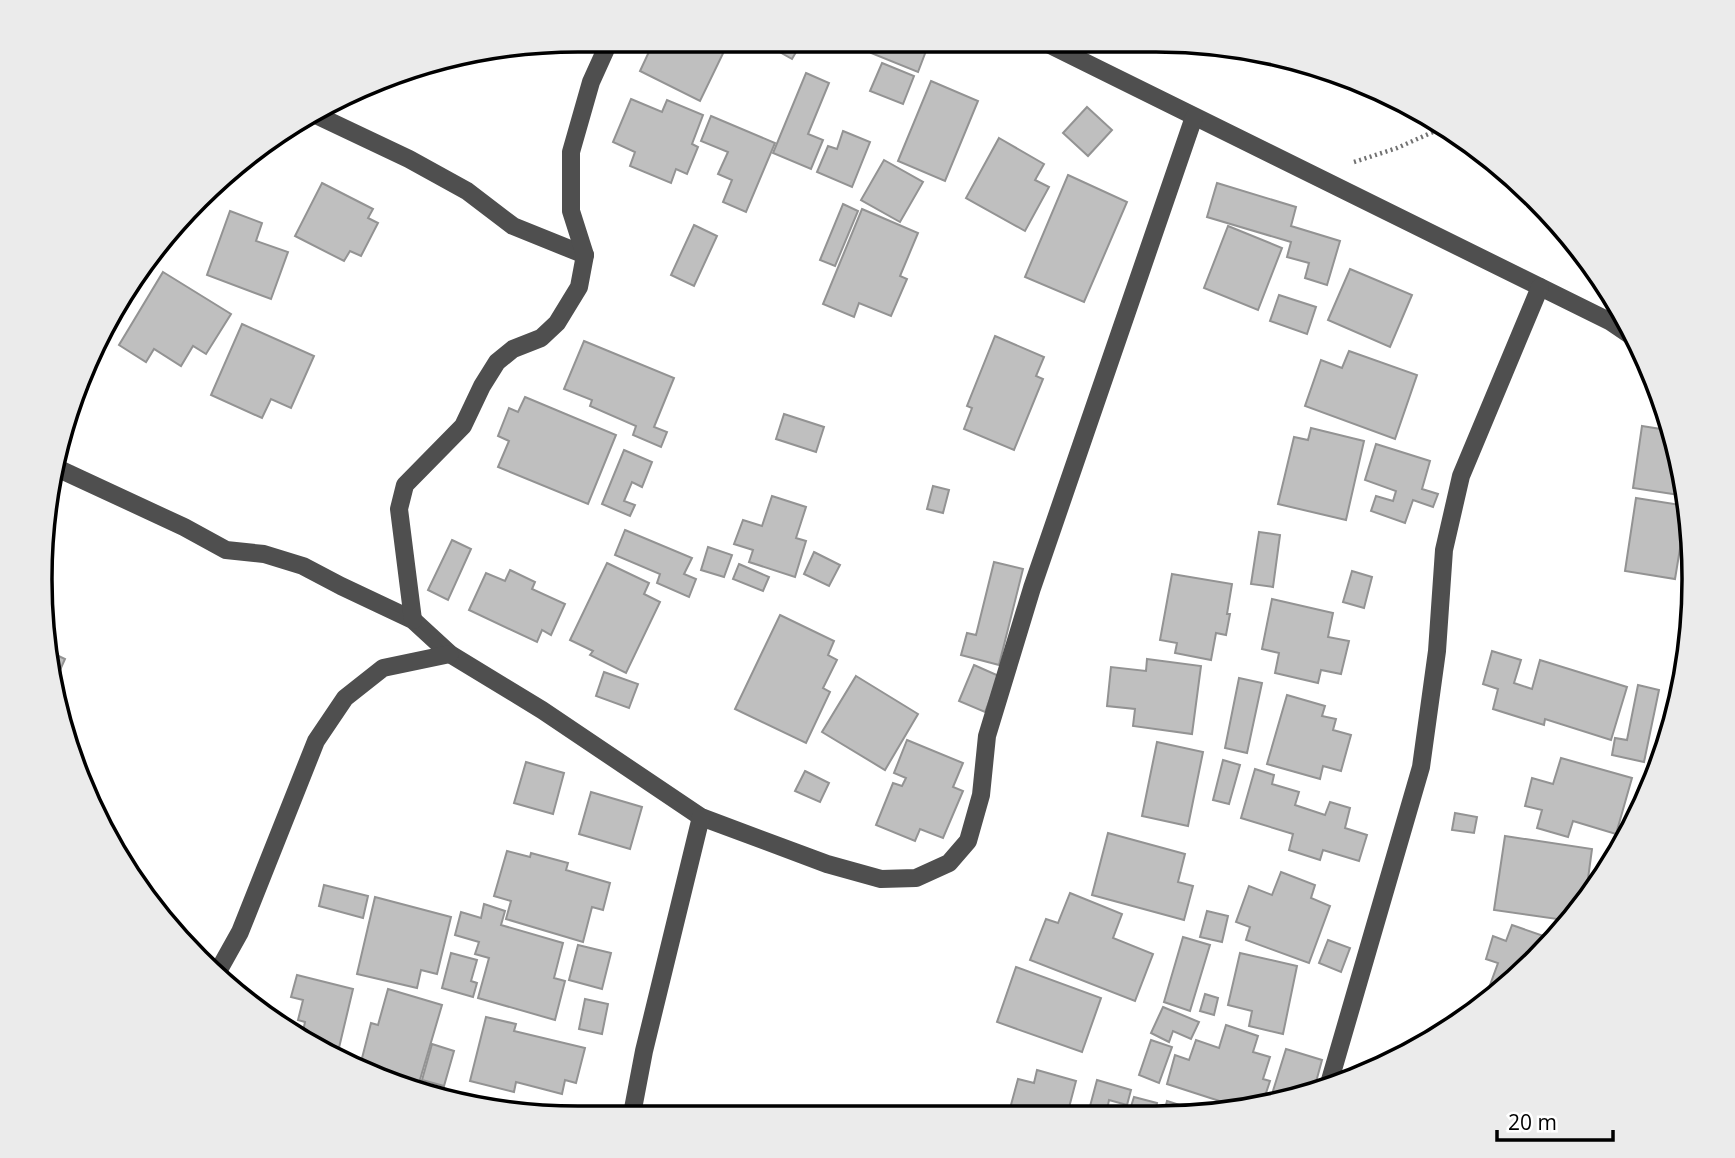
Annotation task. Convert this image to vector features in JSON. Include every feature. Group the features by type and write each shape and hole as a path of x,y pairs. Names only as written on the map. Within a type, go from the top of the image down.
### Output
{"street":[{"path":"412,620 399,509 405,485 463,426 497,362 513,349 541,338 557,323 579,288 585,256 570,211 571,152 592,82 605,52"},
{"path":"1064,52 1618,326"},
{"path":"328,116 467,191 513,226 585,256"},
{"path":"64,471 184,527 226,550 264,554 303,566 412,620 450,654 542,710 701,817 827,864 881,879 916,878 949,863 968,841 981,795 987,736 1032,588 1194,117"},
{"path":"1331,1075 1421,767 1437,651 1444,550 1461,477 1540,287"},
{"path":"222,965 240,932 316,741 345,698 383,668 450,654"},
{"path":"634,1106 701,817"}],"path":[{"path":"1313,175 1396,148 1433,132"}],"building":[{"path":"649,52 724,52 700,101 640,71"},
{"path":"780,52 796,52 792,59"},
{"path":"871,52 926,52 918,72"},
{"path":"882,63 914,76 903,104 870,91"},
{"path":"806,73 829,83 808,134 823,140 811,169 773,153"},
{"path":"931,81 978,101 945,181 898,161"},
{"path":"631,99 662,112 667,100 703,115 692,144 698,147 687,174 676,169 671,183 630,166 635,152 613,142"},
{"path":"1087,107 1112,130 1088,156 1063,133"},
{"path":"711,116 775,143 746,212 723,202 732,180 718,174 728,152 701,141"},
{"path":"843,131 870,142 852,187 817,172 828,146 837,149"},
{"path":"999,138 1044,164 1035,180 1049,187 1025,231 966,198"},
{"path":"884,160 923,182 900,222 861,200"},
{"path":"1068,175 1127,202 1084,302 1025,277"},
{"path":"322,183 373,209 368,218 378,223 361,256 350,251 344,261 295,236"},
{"path":"1217,183 1296,207 1291,226 1340,241 1327,285 1305,278 1309,263 1287,257 1291,242 1207,217"},
{"path":"843,204 858,211 835,266 820,260"},
{"path":"862,209 918,233 900,276 907,279 891,316 859,303 854,317 823,304"},
{"path":"230,211 262,223 256,241 288,252 271,299 207,275"},
{"path":"694,225 717,236 694,286 671,275"},
{"path":"1228,226 1282,248 1258,310 1204,288"},
{"path":"1350,269 1412,295 1390,347 1328,320"},
{"path":"163,272 231,314 206,354 193,346 181,366 154,349 146,362 119,345"},
{"path":"1279,295 1316,307 1307,334 1270,321"},
{"path":"242,324 314,356 291,408 271,399 262,418 211,395"},
{"path":"995,336 1044,357 1036,376 1043,379 1014,450 964,429 972,408 967,406"},
{"path":"584,341 674,378 654,427 667,432 661,447 633,435 636,426 590,406 592,400 564,389"},
{"path":"1349,351 1417,375 1395,439 1305,406 1321,360 1342,368"},
{"path":"525,397 616,435 588,504 498,467 509,441 498,436 509,408 518,412"},
{"path":"784,414 824,427 816,452 776,439"},
{"path":"1642,426 1661,429 1675,494 1633,488"},
{"path":"1311,428 1364,441 1346,520 1278,504 1294,437 1308,440"},
{"path":"1376,444 1430,461 1422,489 1438,494 1433,507 1413,500 1405,523 1371,511 1376,496 1393,501 1396,491 1365,480"},
{"path":"624,450 652,462 642,487 632,482 624,501 635,505 630,516 602,504"},
{"path":"933,486 949,490 943,513 927,509"},
{"path":"772,496 806,507 796,538 806,541 795,577 749,562 753,550 734,544 743,520 762,526"},
{"path":"1636,498 1677,504 1681,543 1675,579 1625,571"},
{"path":"625,530 692,558 684,574 696,579 689,597 657,583 660,574 615,555"},
{"path":"1259,532 1280,535 1273,587 1251,584"},
{"path":"452,540 471,549 448,600 428,590"},
{"path":"708,547 732,555 724,577 701,570"},
{"path":"814,552 840,565 829,586 804,574"},
{"path":"994,562 1023,569 999,665 961,655 967,633 976,635"},
{"path":"607,563 649,583 644,594 660,602 626,673 590,655 593,651 570,640"},
{"path":"739,564 769,577 763,591 733,579"},
{"path":"510,570 535,582 532,589 565,604 551,635 542,630 537,642 469,610 486,573 505,581"},
{"path":"1352,571 1372,577 1364,608 1343,602"},
{"path":"1172,574 1232,584 1226,635 1216,633 1211,660 1175,653 1177,643 1160,640"},
{"path":"1272,599 1333,613 1328,637 1349,641 1341,674 1321,670 1318,683 1275,673 1279,653 1262,649"},
{"path":"780,615 834,641 828,655 837,660 823,688 830,692 806,743 735,709"},
{"path":"1492,651 1521,660 1514,683 1532,689 1540,660 1627,687 1611,740 1545,719 1544,725 1493,709 1498,689 1483,684"},
{"path":"58,656 65,659 61,669"},
{"path":"1147,659 1201,666 1192,734 1133,726 1135,709 1107,706 1111,667 1146,671"},
{"path":"974,665 999,676 985,712 959,701"},
{"path":"604,672 638,684 629,708 596,696"},
{"path":"856,676 918,714 885,770 822,732"},
{"path":"1239,678 1262,683 1247,753 1225,748"},
{"path":"1638,685 1659,690 1644,762 1612,755 1615,738 1627,740"},
{"path":"1287,695 1325,706 1322,716 1336,719 1333,730 1351,735 1341,771 1323,766 1320,779 1267,764"},
{"path":"907,740 963,763 953,787 963,791 943,838 920,829 915,841 876,825 893,783 902,786 906,778 894,773"},
{"path":"1157,742 1203,752 1188,826 1142,816"},
{"path":"1561,758 1632,778 1616,834 1573,821 1568,837 1537,828 1542,810 1525,806 1532,778 1553,784"},
{"path":"1223,760 1240,765 1229,804 1213,800"},
{"path":"526,762 564,773 553,814 514,803"},
{"path":"1255,769 1274,775 1272,784 1299,792 1295,805 1325,815 1330,802 1350,808 1345,828 1367,835 1359,861 1323,850 1320,860 1289,850 1293,834 1241,818"},
{"path":"805,771 829,783 820,802 795,791"},
{"path":"591,792 642,807 630,849 579,834"},
{"path":"1455,813 1477,817 1474,833 1452,830"},
{"path":"1108,833 1185,854 1178,882 1193,886 1184,920 1092,895"},
{"path":"1505,836 1592,849 1588,881 1558,919 1494,910"},
{"path":"507,851 530,857 531,853 568,863 566,870 610,883 603,910 592,907 583,942 506,919 511,901 494,896"},
{"path":"1281,872 1315,885 1311,898 1330,906 1309,963 1246,940 1250,927 1236,922 1249,886 1272,895"},
{"path":"324,885 368,896 363,918 319,906"},
{"path":"1070,893 1122,914 1113,938 1153,954 1135,1001 1030,960 1046,919 1058,923"},
{"path":"375,897 451,917 437,974 421,970 417,988 357,974"},
{"path":"484,904 505,911 501,925 563,943 554,978 565,981 555,1020 478,998 489,958 475,954 479,942 455,935 461,912 481,918"},
{"path":"1207,911 1228,916 1222,942 1200,937"},
{"path":"1512,925 1543,936 1490,985 1498,963 1486,959 1493,936 1506,941"},
{"path":"1183,937 1210,945 1190,1011 1164,1002"},
{"path":"1328,940 1350,948 1341,972 1319,963"},
{"path":"578,945 611,953 602,989 569,980"},
{"path":"451,953 477,960 471,981 477,983 473,997 442,988"},
{"path":"1240,953 1297,966 1283,1034 1249,1026 1252,1011 1228,1005"},
{"path":"1016,967 1101,998 1082,1052 997,1022"},
{"path":"297,975 353,989 339,1047 304,1028 305,1022 298,1020 303,1000 291,997"},
{"path":"388,989 442,1005 420,1081 362,1058 371,1023 378,1025"},
{"path":"1205,994 1218,998 1214,1015 1200,1011"},
{"path":"585,999 608,1004 602,1034 579,1029"},
{"path":"1163,1007 1199,1022 1191,1039 1173,1031 1169,1042 1151,1033"},
{"path":"486,1017 516,1024 514,1031 585,1048 576,1083 565,1080 562,1094 516,1082 514,1092 470,1081"},
{"path":"1226,1025 1258,1036 1253,1052 1270,1057 1263,1079 1270,1081 1266,1094 1221,1101 1167,1084 1175,1055 1189,1060 1196,1040 1219,1048"},
{"path":"1151,1040 1172,1047 1159,1083 1139,1075"},
{"path":"432,1044 454,1051 444,1086 422,1080"},
{"path":"1286,1049 1322,1060 1316,1081 1273,1092"},
{"path":"1037,1070 1076,1081 1069,1106 1011,1106 1018,1079 1034,1083"},
{"path":"1097,1080 1131,1090 1127,1105 1109,1100 1108,1106 1090,1106"},
{"path":"1134,1097 1157,1103 1156,1106 1131,1106"}]}
